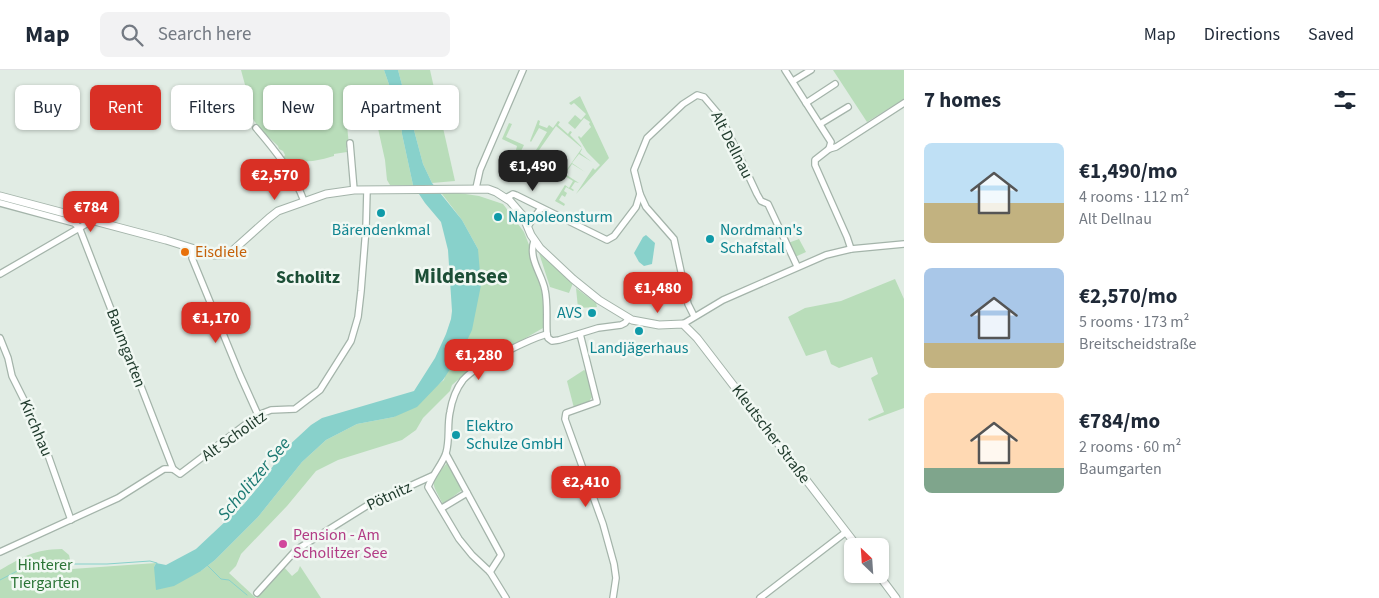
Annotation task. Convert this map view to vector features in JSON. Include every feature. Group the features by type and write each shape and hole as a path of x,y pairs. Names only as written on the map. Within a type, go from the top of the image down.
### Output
{"street":[{"path":"476,188 480,170 523,70"},
{"path":"785,70 831,142 829,149"},
{"path":"793,81 811,70"},
{"path":"806,103 835,84"},
{"name":"Alt Dellnau","path":"640,194 634,170 647,138 683,104 700,95 704,97 721,117 757,194 761,201 768,204 797,266"},
{"path":"851,249 815,165 815,160 829,149 852,137 904,103"},
{"path":"820,124 848,107"},
{"path":"256,128 275,151 296,183 304,201"},
{"path":"350,143 354,190"},
{"path":"0,196 90,219 214,255 228,254 273,214 304,201 338,192 354,190 476,188 496,192 506,198 518,210 528,226 534,241 547,256 573,280 599,300 629,318 659,325 683,324 723,300 797,266 826,255 851,249 904,244"},
{"name":"Alt Scholitz","path":"0,552 118,498 164,469 173,469 180,474 258,415 271,410 295,409 320,390 351,341 358,317 366,228 367,190"},
{"path":"506,198 513,194 516,195 607,240 614,236 636,207 640,194"},
{"path":"640,194 646,207 674,239 688,304 694,316"},
{"path":"0,203 74,223 79,227"},
{"path":"636,207 646,207"},
{"path":"528,226 540,208"},
{"path":"0,274 86,224 90,219"},
{"name":"Baumgarten","path":"79,227 173,469"},
{"path":"534,241 532,247 533,254 545,289 548,338 552,341 598,328 621,325 629,318"},
{"path":"193,248 192,258 258,415"},
{"name":"Kleutscher Straße","path":"683,324 697,338 851,538"},
{"name":"Pötnitz","path":"506,598 490,572 472,555 459,538 428,487 432,476 446,454 449,413 455,392 464,379 475,370 510,351 547,334"},
{"path":"580,334 597,402 566,413 565,419 603,524 614,564 616,578 613,598"},
{"name":"Kirchhau","path":"0,338 7,355 12,376 32,414 34,427 48,455 71,520"},
{"path":"446,454 500,556 490,572"},
{"name":"Pötnitz","path":"256,593 296,550 368,505 432,476"},
{"path":"442,508 467,493"},
{"path":"760,598 846,532"},
{"path":"885,583 896,598"}],"green space":[{"path":"241,70 384,70 389,85 343,85 343,130 347,130 349,145 346,148 347,152 334,154 334,156 315,161 296,160 295,165 298,174 296,177 291,167 283,158 285,155 283,151 255,123 253,119 253,85 245,85"},
{"path":"398,70 430,70 433,85 402,85"},
{"path":"833,70 904,70 904,99 867,122"},
{"path":"580,96 609,158 576,194 593,168 595,170 600,165 587,152 578,137 581,138 591,127 590,122 584,118 575,129 568,123 575,115 581,120 586,114 574,103 571,105 569,103"},
{"path":"538,120 540,121 539,125 547,128 549,125 553,128 558,121 560,122 558,125 568,134 570,131 572,132 570,135 582,148 556,126 530,163 515,154 517,146 502,139 509,123 512,124 506,137 524,145 521,151 524,153 523,156 530,160 547,132 539,128 530,141"},
{"path":"378,130 402,130 413,185 390,185 387,180"},
{"path":"414,130 444,130 455,181 432,183 423,164"},
{"path":"582,148 580,153 592,162 579,154 572,163 585,172 572,164 565,174 579,183 575,182 571,188 573,191 566,187 564,191 567,193 565,197 562,195 559,200 565,204 564,206 555,201 565,185 569,188 573,181 563,175"},
{"name":"Hinterer Tiergarten","path":"439,190 479,196 503,204 524,232 531,250 543,291 543,328 467,372 452,385 450,391 423,418 416,430 402,440 338,460 316,471 287,506 241,554 236,566 229,573 256,598 0,598 0,570 29,555 62,549 69,555 72,569 156,563 154,567 201,571 215,560 258,517 302,462 326,440 357,424 394,417 444,380 478,249 462,220"},
{"path":"799,239 806,252 795,257 788,243"},
{"path":"539,253 573,283 569,293 550,287"},
{"path":"895,279 904,299 904,408 869,421 868,419 884,412 871,378 878,374 872,357 839,368 831,364 826,350 806,356 788,317 805,308 841,301"},
{"path":"576,288 596,303 597,307 578,308"},
{"path":"584,370 587,372 592,397 588,403 574,408 567,381"},
{"path":"447,463 462,490 443,504 434,483 437,475"},
{"path":"283,566 292,576 298,571 300,566 321,598 256,598"}],"water":[{"name":"Scholitzer See","path":"384,70 398,70 402,85 389,85"},
{"name":"Scholitzer See","path":"402,130 414,130 423,164 432,183 462,220 478,249 481,285 472,330 463,349 443,380 417,407 394,417 357,424 326,440 302,462 258,517 215,560 201,571 174,586 156,590 154,567 156,563 166,565 196,549 244,504 285,449 311,425 322,418 414,391 435,358 446,334 452,311 448,250 441,222 413,185"},
{"path":"646,235 655,243 652,264 644,266 639,262 634,253"}],"waterway":[{"path":"0,580 23,568 38,564 107,564 150,561 157,563"},
{"path":"207,565 221,579 229,580 247,595"}],"place":[{"name":"Bärendenkmal","path":"381,213"},
{"name":"Napoleonsturm","path":"498,217"},
{"name":"Nordmann's Schafstall","path":"710,239"},
{"name":"Eisdiele","path":"185,252"},
{"name":"AVS","path":"592,313"},
{"name":"Landjägerhaus","path":"639,331"},
{"name":"Elektro Schulze GmbH","path":"456,435"},
{"name":"Pension - Am Scholitzer See","path":"283,544"}],"district":[{"name":"Mildensee","path":"461,276"},
{"name":"Scholitz","path":"308,277"}]}
